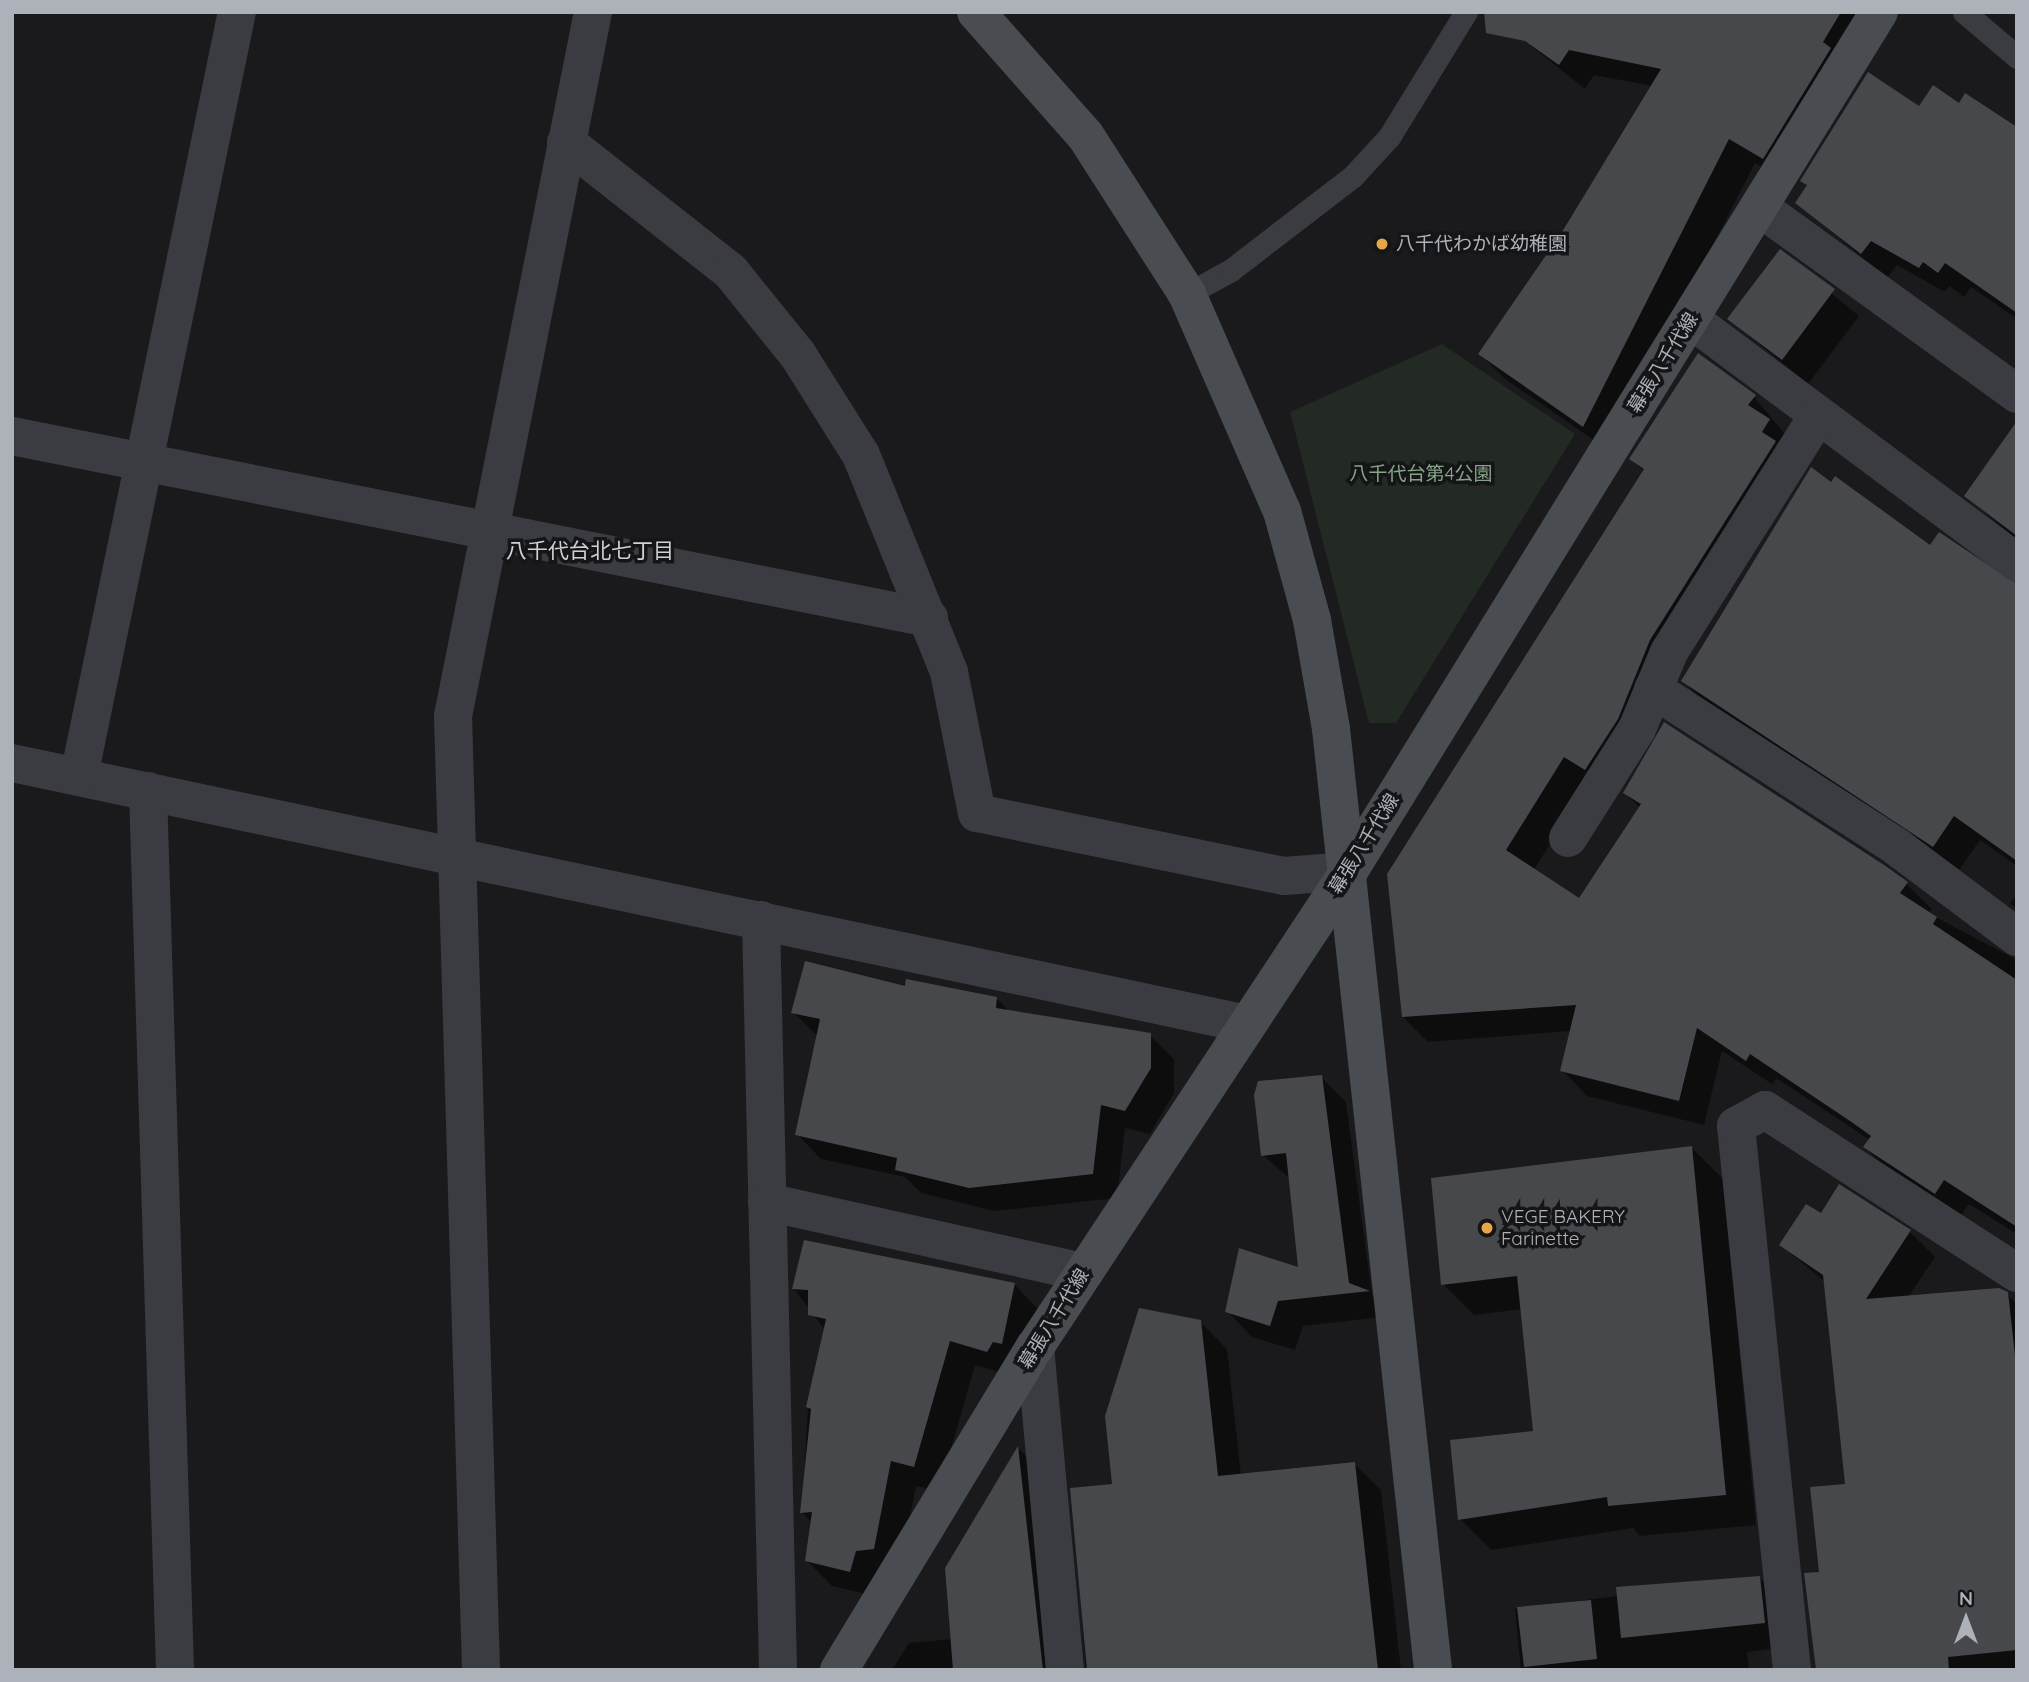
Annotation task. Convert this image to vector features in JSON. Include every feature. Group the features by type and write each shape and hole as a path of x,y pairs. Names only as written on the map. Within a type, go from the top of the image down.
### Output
{"main road":[{"path":"976,12 1084,135 1187,293 1282,511 1312,620 1349,871 1433,1670"},
{"name":"幕張八千代線","path":"839,1670 1035,1347 1243,1023 1349,871 1879,12"}],"street":[{"path":"79,776 237,12"},
{"path":"481,1670 453,855 453,716 486,531 593,12"},
{"path":"566,142 731,272 798,355 861,456 949,672 977,813 1284,876 1349,871"},
{"path":"1759,207 2017,394"},
{"path":"1690,319 2017,563"},
{"path":"1568,838 1637,729 1669,652 1818,415"},
{"path":"12,436 929,618"},
{"path":"1653,689 1897,847 2017,937"},
{"path":"12,763 1243,1023"},
{"path":"148,790 175,1670"},
{"path":"761,920 778,1670"},
{"path":"1792,1670 1736,1126 1765,1110 2017,1273"},
{"path":"767,1202 1084,1272"},
{"path":"1035,1347 1065,1670"}],"lane":[{"path":"1187,293 1242,262 1353,176 1388,137 1466,12"},
{"path":"1964,12 2017,57"}],"green space":[{"name":"八千代台第4公園","path":"1442,344 1575,434 1396,723 1369,723 1290,412"}],"building":[{"path":"1484,12 1841,12 1823,42 1831,48 1763,159 1729,139 1583,427 1478,354 1562,232 1661,69 1569,50 1559,65 1525,41 1486,33"},
{"path":"1868,72 1919,106 1933,85 1959,103 1965,93 2017,127 2017,313 1945,263 1938,273 1923,262 1919,268 1871,241 1861,254 1795,203 1807,185 1800,181"},
{"path":"1780,249 1835,289 1782,360 1727,319"},
{"path":"1698,353 1756,395 1748,405 1770,419 1762,432 1776,441 1650,640 1618,719 1585,770 1564,757 1506,850 1579,898 1641,804 1623,793 1664,722 1908,882 1900,893 1937,917 1933,924 2017,980 2017,1227 1944,1180 1935,1194 1863,1147 1871,1136 1853,1123 1750,1054 1746,1061 1697,1028 1679,1101 1560,1071 1576,1005 1402,1017 1387,874 1644,469 1629,459"},
{"path":"2017,421 2017,536 1964,496"},
{"path":"1811,467 1831,482 1835,476 1930,545 1939,532 2017,584 2017,861 1954,816 1933,847 1681,681"},
{"path":"805,961 905,986 906,979 997,997 996,1008 1151,1033 1151,1068 1125,1111 1101,1105 1093,1174 969,1188 895,1170 897,1158 795,1135 820,1019 791,1013"},
{"path":"1322,1075 1349,1283 1370,1291 1278,1301 1270,1326 1225,1312 1239,1248 1298,1267 1286,1153 1261,1156 1254,1095 1258,1081"},
{"path":"1692,1146 1726,1495 1608,1506 1607,1497 1458,1520 1450,1440 1533,1431 1517,1276 1441,1285 1431,1178"},
{"path":"1839,1184 1911,1230 1866,1299 1999,1288 2008,1292 2017,1373 2017,1650 1948,1657 1949,1670 1816,1670 1804,1573 1819,1572 1810,1487 1845,1484 1823,1275 1779,1245 1806,1204 1821,1213"},
{"path":"804,1240 1015,1283 1002,1344 993,1342 987,1352 950,1341 914,1467 891,1461 874,1549 856,1551 850,1572 805,1561 812,1512 800,1513 811,1409 806,1407 826,1319 808,1315 808,1290 792,1289"},
{"path":"1139,1308 1201,1320 1218,1476 1355,1462 1378,1670 1087,1670 1070,1488 1112,1484 1105,1416"},
{"path":"1018,1446 1043,1670 953,1670 945,1568"},
{"path":"1760,1576 1765,1623 1621,1638 1616,1587"},
{"path":"1591,1600 1597,1659 1524,1667 1517,1607"}],"place":[{"name":"八千代わかば幼稚園","path":"1382,244"},
{"name":"VEGE BAKERY Farinette","path":"1487,1228"}],"district":[{"name":"八千代台北七丁目","path":"590,550"}]}
